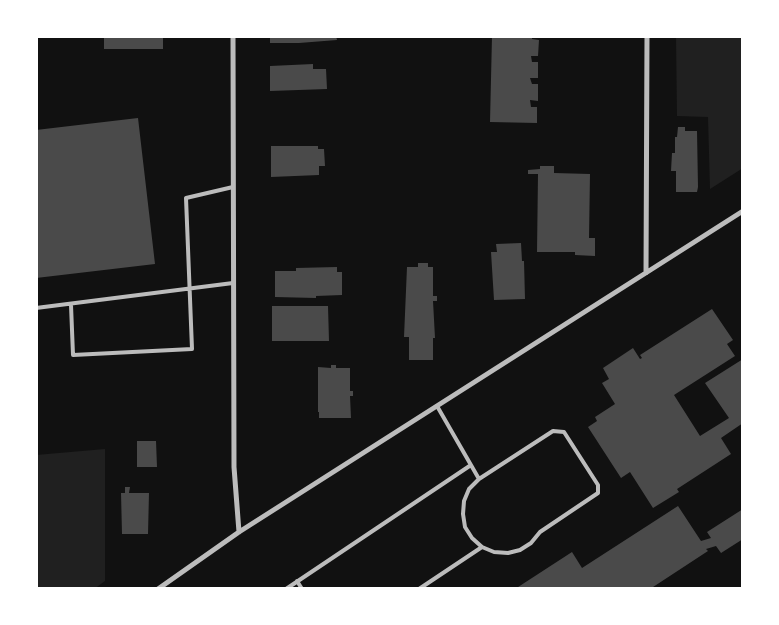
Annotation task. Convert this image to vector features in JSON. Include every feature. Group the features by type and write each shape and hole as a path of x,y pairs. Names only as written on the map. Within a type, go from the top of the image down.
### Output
{"street":[{"path":"233,36 234,467 239,532"},
{"path":"646,273 647,36"},
{"path":"158,589 239,532 743,211"}],"lane":[{"path":"71,305 73,355 192,349 186,198 233,188"},
{"path":"36,308 233,283"},
{"path":"437,406 479,479"},
{"path":"553,431 564,432 598,484 598,493 540,532 532,543 520,550 508,553 494,552 482,547 472,538 465,527 464,501 469,489 479,479 553,431"},
{"path":"286,589 471,465"},
{"path":"419,589 482,547"},
{"path":"297,582 302,589"}],"shaded area":[{"path":"676,36 743,36 743,168 710,189 708,117 677,116"},
{"path":"105,449 105,581 94,589 36,589 36,455"}],"building":[{"path":"104,36 163,36 163,49 104,49"},
{"path":"270,36 336,36 337,40 270,43"},
{"path":"492,36 532,36 532,39 539,40 538,56 531,56 532,62 538,62 538,78 530,78 532,84 538,84 538,101 530,100 531,107 537,107 537,123 490,122"},
{"path":"313,64 313,69 326,69 327,89 270,91 270,66"},
{"path":"138,118 155,264 36,278 36,130"},
{"path":"678,127 685,127 685,131 697,131 697,192 676,192 676,171 671,171 672,153 675,153 675,137 677,137"},
{"path":"271,146 318,146 318,149 324,149 325,166 319,166 319,175 271,177"},
{"path":"540,166 554,166 554,173 590,174 589,238 595,238 595,256 575,255 575,252 537,252 538,174 528,174 528,170 540,169"},
{"path":"521,243 522,261 524,261 525,299 494,300 491,252 497,252 496,244"},
{"path":"418,263 428,263 428,267 433,267 433,296 437,296 437,301 433,301 435,338 433,338 433,360 409,360 409,337 404,337 407,267 418,267"},
{"path":"337,267 337,272 342,272 342,295 316,296 316,298 275,297 275,271 296,271 296,268"},
{"path":"272,306 328,306 329,341 272,341"},
{"path":"712,309 733,340 727,344 735,356 674,395 700,436 729,418 705,383 743,359 743,423 721,438 731,454 677,489 679,492 653,508 630,472 621,478 588,427 597,421 595,417 615,404 602,383 609,379 603,368 633,348 640,359 642,358 640,355"},
{"path":"331,365 336,365 336,368 350,368 350,391 353,391 353,396 350,396 351,418 319,418 318,367 331,368"},
{"path":"137,441 156,441 157,467 137,467"},
{"path":"125,487 130,487 129,493 149,493 148,534 122,534 121,493 125,493"},
{"path":"678,506 701,541 711,538 707,532 743,509 743,539 721,553 716,546 706,549 708,551 650,589 515,589 572,552 582,568"}]}
